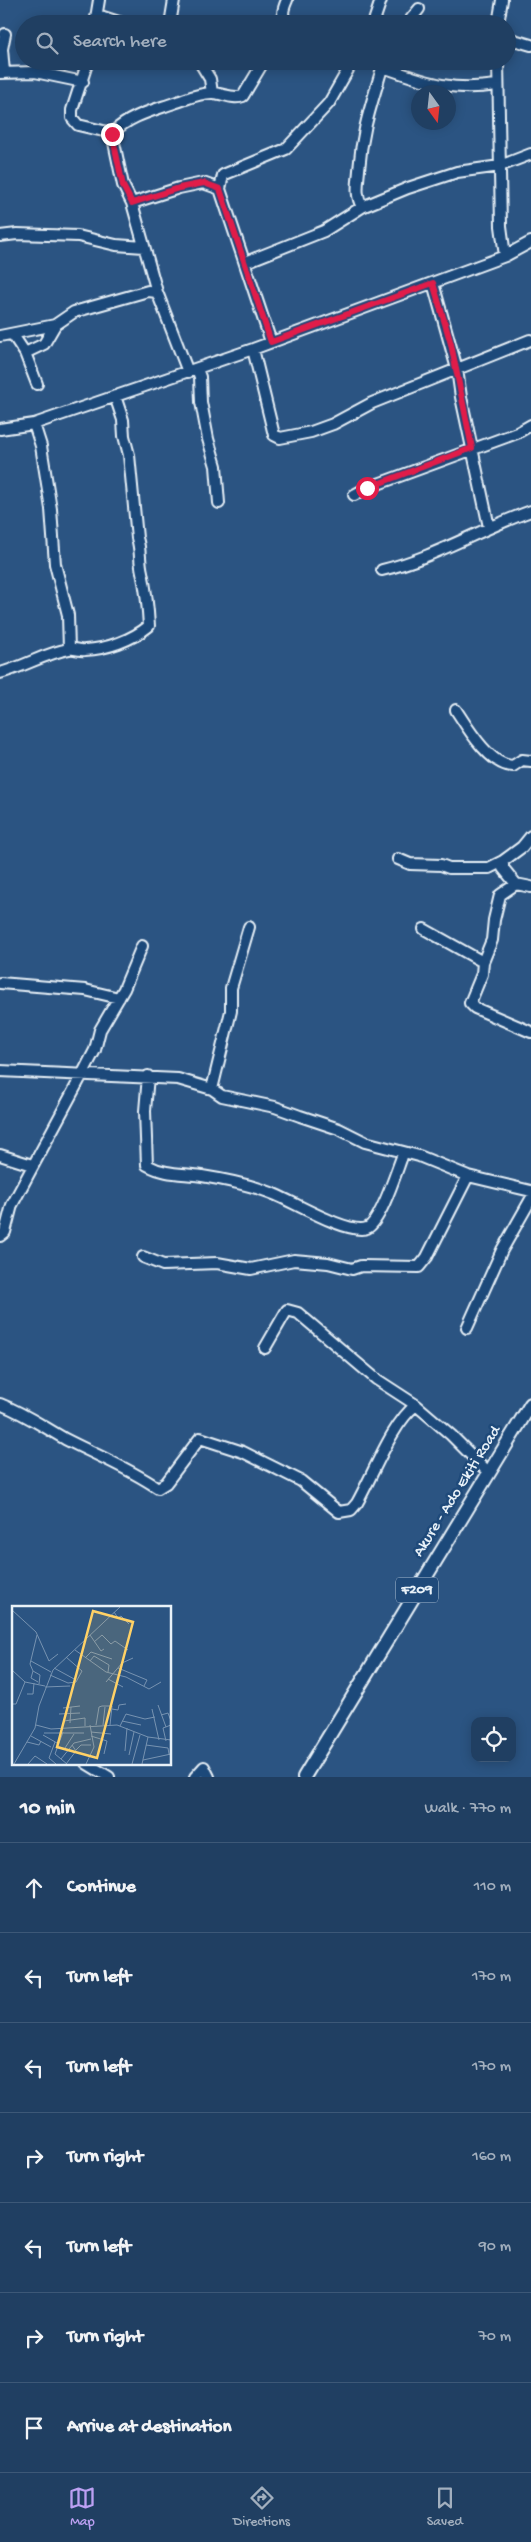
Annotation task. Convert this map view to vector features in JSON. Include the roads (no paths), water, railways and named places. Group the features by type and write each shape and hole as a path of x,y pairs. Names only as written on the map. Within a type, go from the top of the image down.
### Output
{"main road":[{"name":"Akure - Ado Ekiti Road","path":"304,1777 531,1404"}],"street":[{"path":"97,15 99,0"},
{"path":"172,15 174,0"},
{"path":"283,15 282,9 287,0"},
{"path":"376,15 381,0"},
{"path":"500,15 502,0"},
{"path":"414,15 419,8"},
{"path":"5,34 2,49 2,73 35,72 83,82"},
{"path":"516,41 531,45"},
{"path":"86,70 72,110 72,118 78,125 112,134"},
{"path":"205,70 210,78 212,93"},
{"path":"112,134 124,123 136,116 177,103 188,96 212,93 238,98 242,96 258,70"},
{"path":"271,342 246,262 220,189 223,175 286,149 329,103 346,70"},
{"path":"362,207 357,198 361,142 382,70"},
{"path":"400,70 450,88 497,85"},
{"path":"498,70 501,226 505,256"},
{"path":"112,134 123,186 132,203 157,292 192,370 200,377 201,402 208,439 216,466 219,503"},
{"path":"246,262 324,231 362,207 408,188 456,172 500,166 531,154"},
{"path":"132,203 179,188 204,183 220,189"},
{"path":"0,236 78,236 116,245 144,247"},
{"path":"0,429 34,424 253,349 505,256 531,242"},
{"path":"433,283 442,309 457,369 489,527"},
{"path":"0,336 55,325 74,312 148,291 157,292"},
{"path":"25,353 44,344 55,325"},
{"path":"13,334 25,353 37,384"},
{"path":"253,349 274,435 280,438 311,432 333,424 372,402 530,340"},
{"path":"0,672 20,668 41,658 69,649 84,651 113,645 130,639 149,626 146,586 141,570 141,550 136,538 129,454 124,436 123,420 115,396"},
{"path":"34,424 41,446 52,509 55,564 68,615 69,649"},
{"path":"354,495 367,488 516,433 531,425"},
{"path":"382,570 428,557 489,527 531,512"},
{"path":"456,710 485,750 502,763 513,766 522,760 531,760"},
{"path":"489,868 503,861 522,847 531,836"},
{"path":"398,859 410,864 441,864 449,868 489,868 506,875 516,884 531,887"},
{"path":"503,861 506,875"},
{"path":"516,884 500,894 492,940 483,962 482,974 470,1003 471,1006 531,1032"},
{"path":"212,1090 231,1011 231,988 249,927"},
{"path":"424,929 483,962"},
{"path":"0,1236 5,1232 12,1205 95,1050 100,1030 119,998 142,946"},
{"path":"0,983 85,990 119,998"},
{"path":"0,1070 178,1079 212,1090 222,1096 283,1110 403,1154 434,1162 468,1176 531,1191"},
{"path":"148,1076 145,1111 147,1165 161,1172 201,1176 244,1185 273,1194 333,1221 358,1229 366,1228 373,1224 403,1154"},
{"path":"0,1155 32,1166"},
{"path":"143,1257 163,1265 217,1263 251,1269 294,1260 328,1263 352,1269 361,1266 418,1266 427,1257 468,1176"},
{"path":"467,1328 502,1250 531,1199"},
{"path":"265,1348 287,1310 298,1313 376,1379 416,1405 451,1434 489,1473"},
{"path":"0,1404 25,1414 62,1437 136,1472 158,1488 166,1483 200,1438 243,1452 301,1481 339,1512 351,1510 357,1503 397,1424 406,1412 416,1405"},
{"path":"88,1764 109,1777"},
{"path":"195,1777 204,1767 209,1777"}]}
